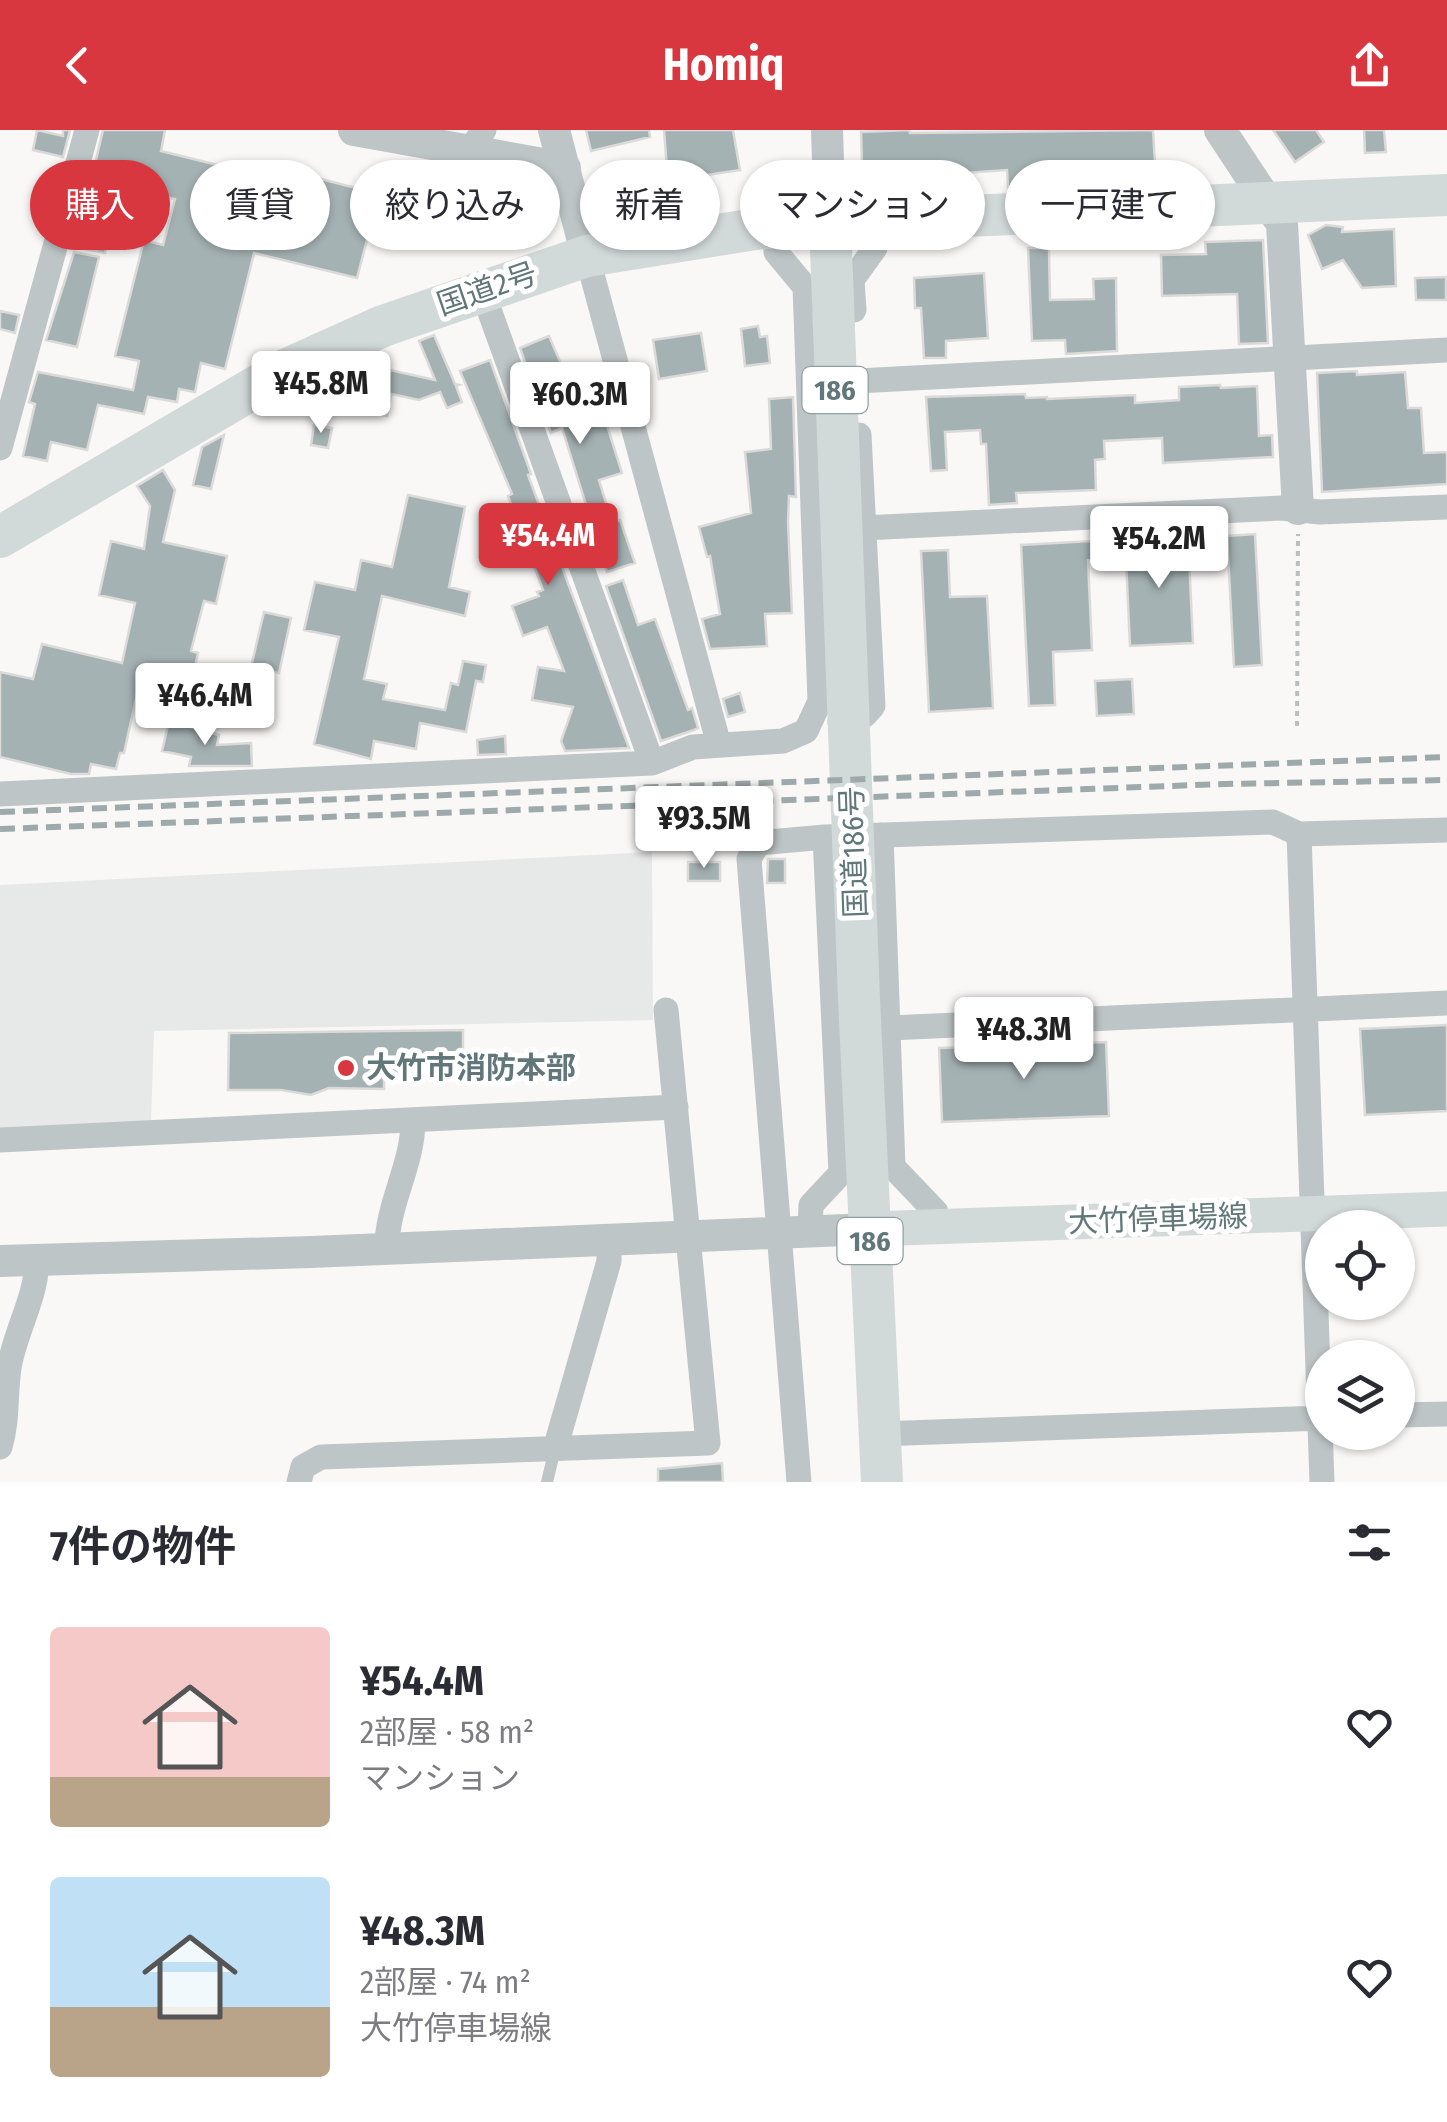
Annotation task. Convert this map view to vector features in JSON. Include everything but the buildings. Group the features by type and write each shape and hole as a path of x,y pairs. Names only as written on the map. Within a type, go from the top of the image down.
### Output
{"highway":[{"name":"国道2号","path":"985,217 1447,195"},
{"name":"国道2号","path":"0,537 283,371 383,326 588,256 740,231"},
{"name":"国道186号","path":"832,250 852,543 870,1229 882,1482"}],"main road":[{"name":"大竹停車場線","path":"1415,1210 1447,1209"},
{"name":"大竹停車場線","path":"870,1229 1305,1214"}],"street":[{"path":"0,444 88,130"},
{"path":"354,130 476,141 564,168"},
{"path":"554,130 719,745"},
{"path":"827,130 828,160"},
{"path":"1220,130 1282,224 1298,510"},
{"path":"776,250 805,287 820,701 806,731"},
{"path":"0,794 652,763 693,747 782,741 866,715 874,706 852,543 857,381 852,280 873,250"},
{"path":"482,290 652,763"},
{"path":"857,381 1447,350"},
{"path":"852,543 1298,510 1447,507"},
{"path":"799,1482 795,1232 749,859 758,843 825,837 1274,822 1299,834 1447,830"},
{"path":"1299,834 1312,1210"},
{"path":"795,1232 812,1205 841,1174 867,1001 881,835"},
{"path":"825,837 867,1001 893,1167 936,1212 938,1226"},
{"path":"867,1001 1305,1008 1447,1004"},
{"path":"299,1482 303,1468 320,1457 708,1442 666,1010"},
{"path":"0,1140 676,1108"},
{"path":"387,1247 387,1227 413,1138 413,1121"},
{"path":"0,1261 870,1229"},
{"path":"555,1449 608,1261 609,1240"},
{"path":"0,1447 6,1425 9,1367 37,1276 37,1260"},
{"path":"1415,1415 1447,1414"},
{"path":"880,1434 1305,1419"},
{"path":"1322,1450 1322,1482"}],"lane":[{"path":"548,1482 555,1449"}],"path":[{"path":"1297,726 1298,510"}],"shaded area":[{"path":"652,852 653,1020 154,1031 151,1124 0,1130 0,885"}],"railway":[{"path":"0,812 1447,757"},
{"path":"0,829 1224,784 1447,780"}],"place":[{"name":"大竹市消防本部","path":"346,1068"}]}
